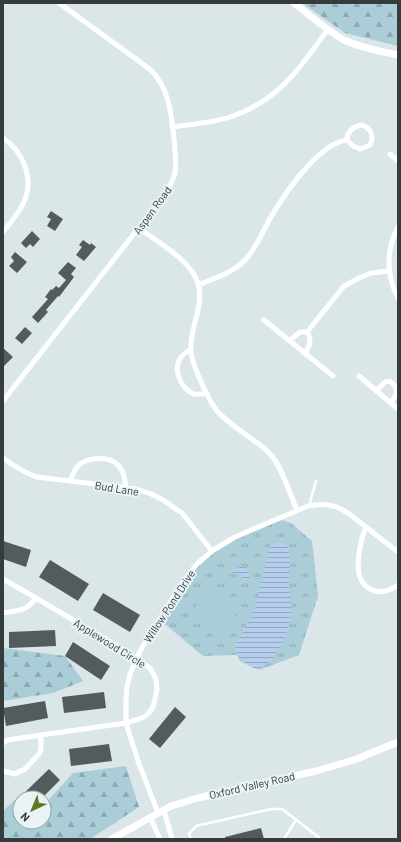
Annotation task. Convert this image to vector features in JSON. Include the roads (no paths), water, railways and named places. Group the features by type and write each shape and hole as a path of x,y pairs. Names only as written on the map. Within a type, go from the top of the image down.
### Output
{"main road":[{"path":"294,3 341,38 372,50 398,55"},
{"name":"Oxford Valley Road","path":"112,839 171,806 198,798 316,771 354,760 398,742"}],"street":[{"name":"Aspen Road","path":"3,401 162,198 172,182 176,160 168,99 161,82 151,70 59,3"},
{"path":"172,127 216,121 232,117 257,105 271,96 290,79 328,29"},
{"path":"360,125 366,126 372,134 371,142 360,150 347,140 347,136 352,129 360,125"},
{"path":"3,138 16,150 25,164 28,180 25,198 17,214 3,232"},
{"path":"198,285 228,273 246,259 254,249 274,212 303,172 329,146 347,140"},
{"path":"390,154 398,161"},
{"path":"398,227 392,245 389,262 389,271 398,298"},
{"path":"139,228 186,265 192,272 200,293 199,308 192,337 191,349 195,367 206,393 213,406 223,417 266,450 272,457 277,464 297,510"},
{"path":"307,332 344,286 371,273 389,271"},
{"path":"264,320 333,376"},
{"path":"289,341 300,332 307,332"},
{"path":"305,354 310,343 310,337 307,332"},
{"path":"191,349 181,356 179,360 177,368 180,380 183,386 190,392 198,394 206,393"},
{"path":"359,376 398,409"},
{"path":"394,384 398,378"},
{"path":"376,391 385,382 390,381 394,384 397,392 391,403"},
{"name":"Bud Lane","path":"3,458 28,475 126,488 151,494 173,506 188,520 212,551"},
{"path":"70,481 76,467 84,462 92,459 107,459 114,462 121,470 125,477 126,488"},
{"name":"Willow Pond Drive","path":"172,839 136,755 126,722 126,698 127,687 136,658 180,586 196,566 212,551 235,537 297,510 318,504 333,506 345,510 398,552"},
{"path":"366,527 362,536 357,568 360,578 366,587 376,591 385,592 398,585"},
{"name":"Applewood Circle","path":"3,579 136,658 150,668 156,679 157,690 153,707 148,714 142,718 126,722 8,740 3,743"},
{"path":"3,613 24,610 29,607 36,598"},
{"path":"3,772 15,774 25,769 39,754 41,735"},
{"path":"150,817 160,839"}],"lane":[{"path":"308,506 316,481"},
{"path":"191,839 189,834 196,826 271,809 282,809 321,839"},
{"path":"284,839 296,820"}]}
